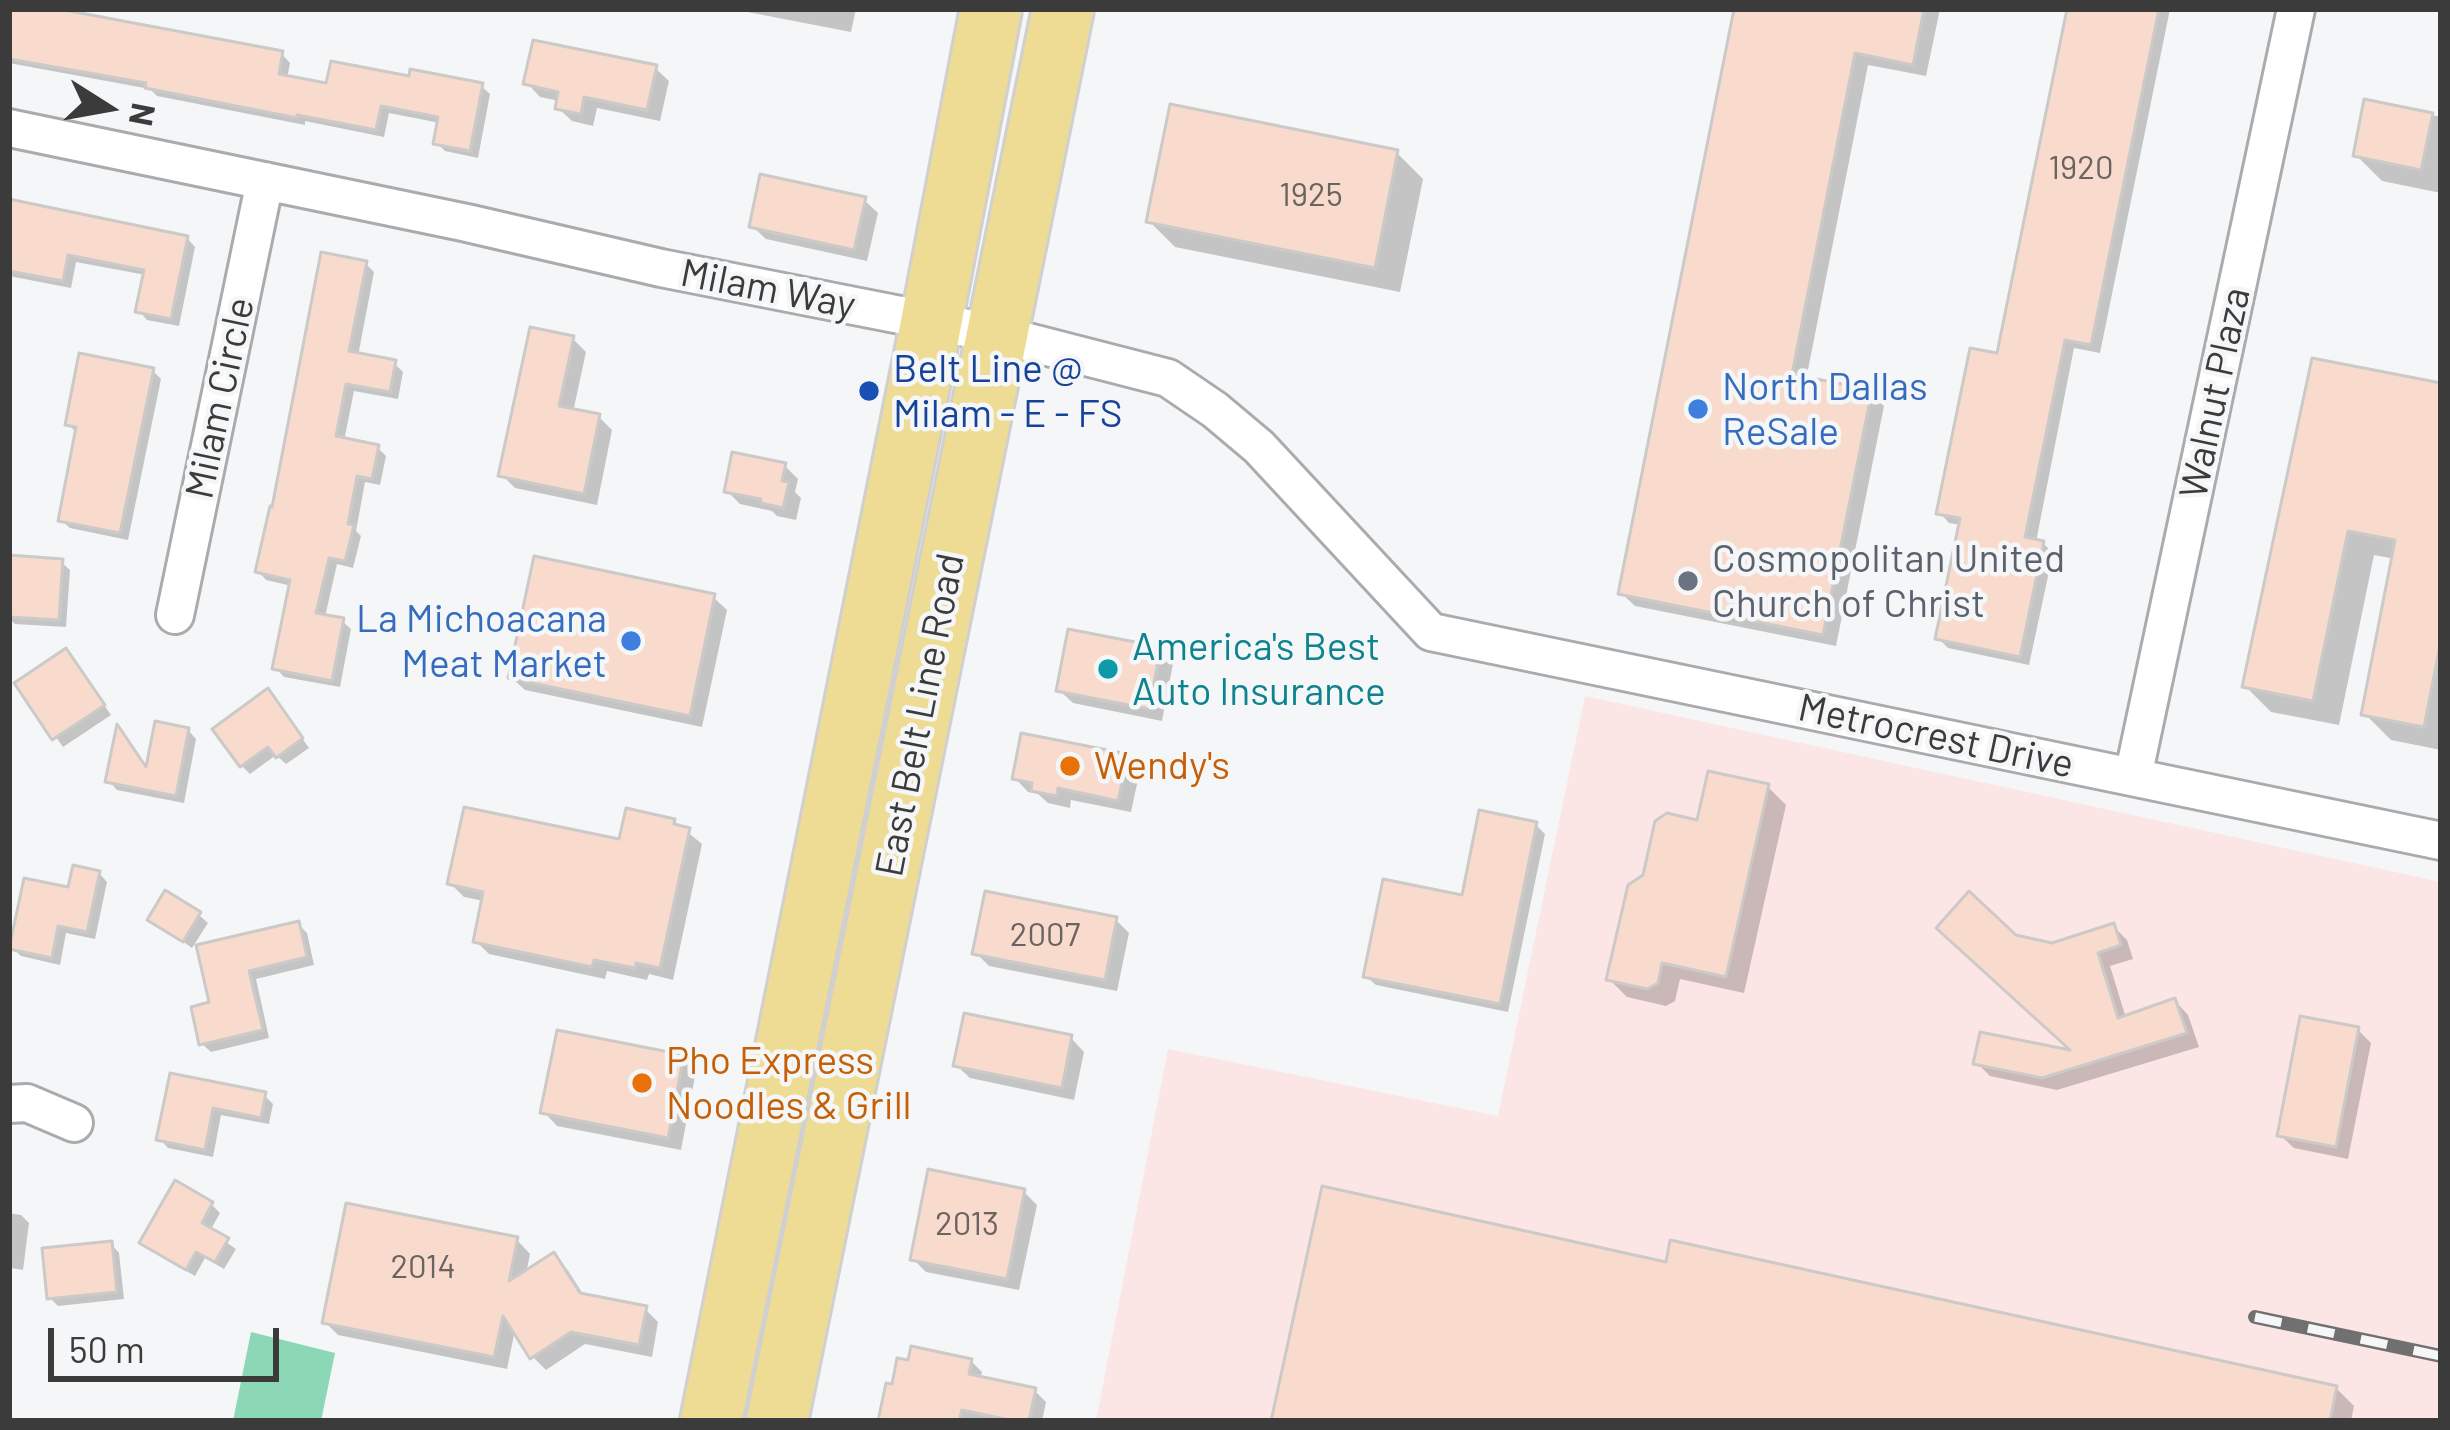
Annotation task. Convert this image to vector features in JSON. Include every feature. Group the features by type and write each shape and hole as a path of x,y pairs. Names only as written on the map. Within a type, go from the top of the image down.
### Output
{"main road":[{"name":"East Belt Line Road","path":"711,1421 991,9"},
{"name":"East Belt Line Road","path":"777,1421 1063,9"}],"street":[{"name":"Walnut Plaza","path":"2134,777 2296,9"},
{"name":"Milam Way","path":"9,128 661,268 998,334 1168,378 1259,447 1430,632"},
{"name":"Milam Circle","path":"175,615 265,181"},
{"name":"Metrocrest Drive","path":"1430,632 2441,841"},
{"path":"9,1104 27,1103 74,1123"}],"shaded area":[{"path":"1585,696 2441,882 2441,1421 1096,1421 1168,1049 1498,1116"}],"green space":[{"path":"251,1332 335,1353 321,1421 233,1421"}],"building":[{"path":"9,9 59,9 283,51 279,74 326,83 331,61 409,76 410,69 483,83 470,151 433,144 438,117 381,106 376,130 9,59"},
{"path":"1734,9 1924,9 1913,65 1855,53 1792,374 1872,390 1823,635 1618,594"},
{"path":"2067,9 2159,9 2091,345 2065,340 2025,537 2044,541 2020,657 1935,639 1960,518 1936,514 1970,348 1997,353"},
{"path":"533,40 657,65 647,110 584,97 581,114 555,109 558,92 523,84"},
{"path":"2364,99 2433,113 2421,170 2353,156"},
{"path":"1170,104 1398,150 1375,268 1146,222"},
{"path":"760,174 866,197 854,250 749,227"},
{"path":"9,199 188,236 171,319 135,312 144,270 68,255 63,281 9,271"},
{"path":"321,252 367,261 349,351 396,360 390,392 346,384 336,436 379,445 372,479 357,476 348,524 354,525 345,561 329,558 316,613 344,618 332,681 272,669 290,580 255,572"},
{"path":"530,327 574,336 559,406 600,414 584,494 498,476"},
{"path":"79,353 154,368 120,533 58,521 76,427 65,425"},
{"path":"2312,358 2441,383 2441,640 2424,727 2361,715 2395,540 2348,531 2313,701 2242,687"},
{"path":"732,452 786,463 782,481 789,482 783,508 724,492"},
{"path":"9,555 63,559 59,620 9,617"},
{"path":"534,556 715,594 690,716 508,678"},
{"name":"America's Best Auto Insurance","path":"1068,629 1161,647 1149,709 1056,691"},
{"path":"66,648 105,705 52,740 14,683"},
{"path":"268,688 303,738 276,758 268,747 240,767 212,729"},
{"path":"155,721 189,728 176,796 105,782 117,724 146,767"},
{"name":"Wendy's","path":"1021,733 1128,754 1118,801 1058,788 1057,796 1031,791 1032,783 1012,779"},
{"path":"1708,771 1769,784 1726,977 1662,963 1658,983 1647,989 1606,980 1628,885 1643,875 1655,821 1667,813 1697,820"},
{"path":"464,807 619,839 626,808 675,819 674,824 690,828 660,968 594,960 592,967 473,942 483,892 447,884"},
{"path":"1479,810 1537,822 1500,1004 1363,977 1383,879 1462,895"},
{"path":"73,865 100,871 87,932 58,926 52,958 9,949 24,878 68,887"},
{"path":"165,890 201,912 183,942 147,920"},
{"path":"985,891 1117,917 1105,980 972,954"},
{"path":"1969,891 2016,935 2052,943 2114,923 2121,945 2098,953 2118,1018 2175,998 2187,1033 2042,1078 1973,1064 1980,1032 2070,1050 1936,928"},
{"path":"299,921 307,957 249,971 263,1030 199,1045 191,1007 209,1002 196,945"},
{"path":"964,1013 1072,1035 1062,1088 953,1066"},
{"path":"2300,1016 2359,1027 2336,1147 2277,1136"},
{"path":"557,1030 684,1055 668,1138 540,1113"},
{"path":"170,1073 266,1092 261,1118 213,1108 205,1150 156,1140"},
{"path":"928,1169 1025,1189 1007,1279 910,1260"},
{"path":"175,1180 213,1202 202,1223 229,1238 215,1262 196,1252 186,1270 139,1243"},
{"path":"1322,1186 1666,1262 1670,1240 2337,1386 2330,1421 1271,1421"},
{"path":"346,1203 518,1237 509,1281 554,1252 580,1293 647,1306 639,1345 571,1332 530,1359 503,1316 494,1357 322,1323"},
{"path":"112,1241 117,1292 47,1299 42,1248"},
{"path":"911,1346 972,1359 969,1374 1036,1388 1029,1421 962,1410 959,1421 878,1421 897,1358 908,1360"}],"railway":[{"path":"2255,1317 2441,1356"}],"place":[{"name":"Belt Line @ Milam - E - FS","path":"869,391"},
{"name":"North Dallas ReSale","path":"1698,409"},
{"name":"Cosmopolitan United Church of Christ","path":"1688,581"},
{"name":"La Michoacana Meat Market","path":"631,641"},
{"name":"America's Best Auto Insurance","path":"1108,669"},
{"name":"Wendy's","path":"1070,766"},
{"name":"Pho Express Noodles & Grill","path":"642,1083"}]}
